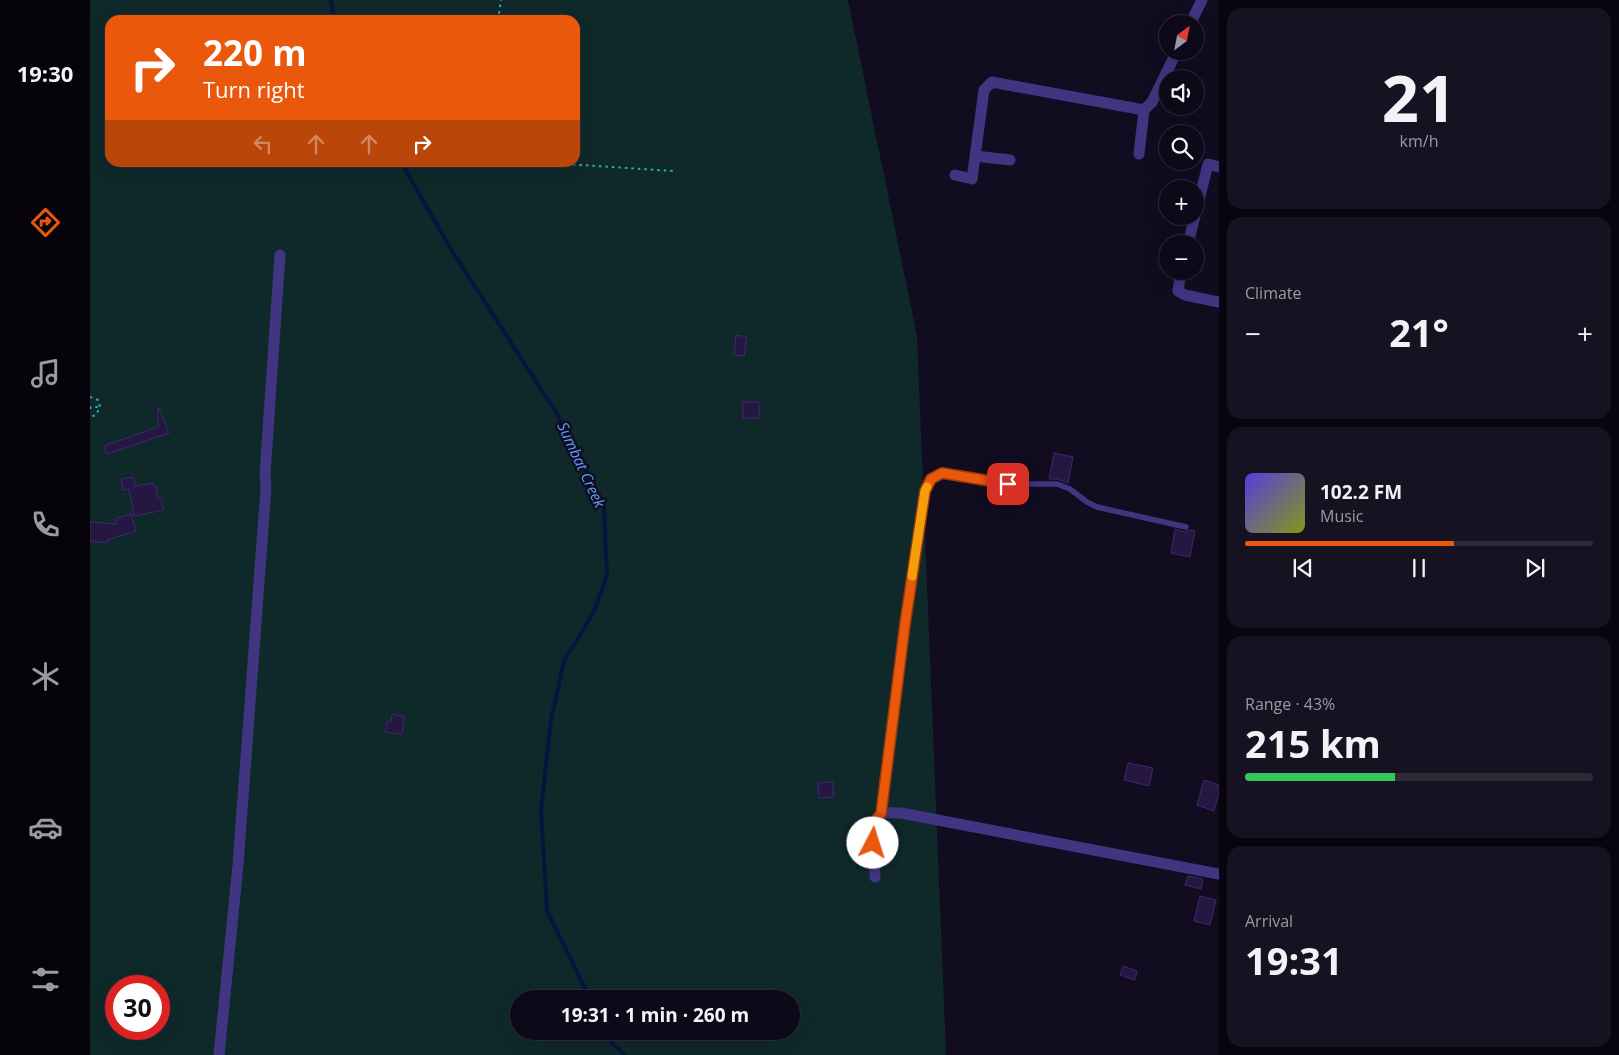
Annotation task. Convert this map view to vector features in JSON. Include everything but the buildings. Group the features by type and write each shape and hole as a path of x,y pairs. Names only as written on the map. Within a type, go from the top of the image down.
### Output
{"street":[{"path":"1194,15 1202,0"},
{"path":"1139,154 1144,110 1152,102 1173,60"},
{"path":"956,175 972,178 984,90 992,82 1144,110"},
{"path":"975,156 1010,160"},
{"path":"1204,180 1208,164 1219,167"},
{"path":"219,1055 238,865 266,488 265,474 280,255"},
{"path":"1180,280 1178,291 1185,295 1219,302"},
{"path":"875,877 872,826 875,819 881,814 902,813 1219,874"}],"lane":[{"path":"881,814 905,624 925,491 931,479 942,473 1008,484 1057,484 1070,489 1087,502 1097,506 1186,527"}],"path":[{"path":"499,15 501,0"},
{"path":"580,165 673,171"},
{"path":"90,397 98,400 100,407 96,415 90,417"},
{"path":"90,409 91,407 100,407"}],"green space":[{"path":"90,0 848,0 917,336 946,1055 90,1055"}],"waterway":[{"name":"Sumbat Creek","path":"331,0 333,15"},
{"name":"Sumbat Creek","path":"404,167 452,251 557,414 604,509 607,575 594,612 564,661 551,720 541,810 547,910 586,990"},
{"name":"Sumbat Creek","path":"610,1040 625,1055"}],"slow traffic":[{"path":"912,576 927,487"}],"route":[{"path":"873,843 872,826 875,819 881,814 905,624 925,491 931,479 937,474 942,473 1008,484"}]}
